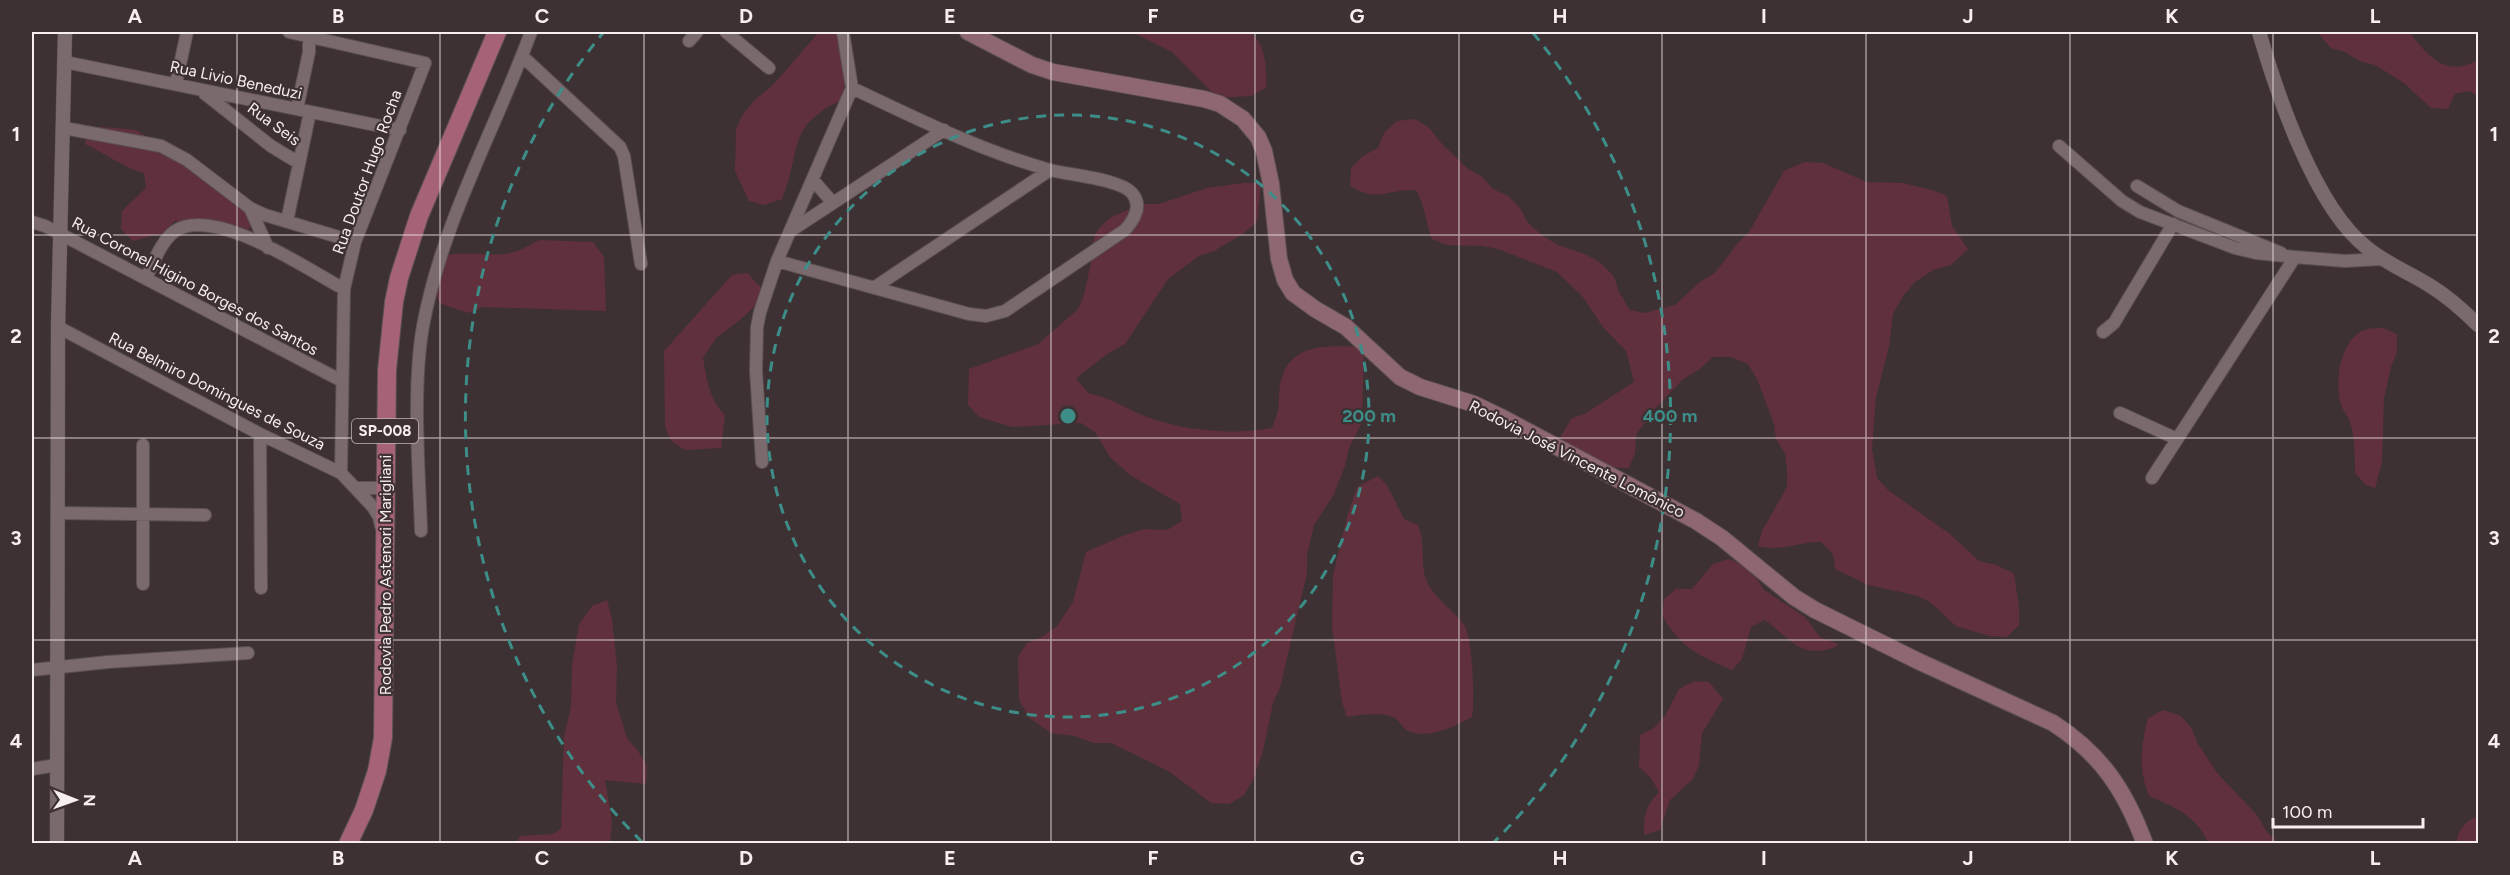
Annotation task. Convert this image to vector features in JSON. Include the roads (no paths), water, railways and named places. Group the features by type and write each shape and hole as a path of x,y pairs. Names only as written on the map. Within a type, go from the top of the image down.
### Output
{"main road":[{"name":"Rodovia Pedro Astenori Marigliani","path":"348,843 377,771 385,717 384,488 387,370 394,302 399,278 419,216 496,32"},
{"name":"Rodovia José Vincente Lomônico","path":"968,32 1032,65 1053,72 1204,99 1232,110 1251,127 1264,151 1279,259 1285,280 1293,293 1346,327 1400,377 1420,387 1474,404 1501,417 1696,521 1722,538 1794,597 1815,610 1918,661 2053,723 2072,735 2096,755 2117,783 2145,843"}],"street":[{"path":"57,843 58,327 65,32"},
{"path":"176,83 187,32"},
{"path":"287,222 299,163 309,52 309,34 289,32"},
{"path":"421,531 418,370 429,297 447,233 531,32"},
{"path":"726,32 769,68"},
{"path":"762,462 756,371 757,327 777,261 852,88 843,32"},
{"path":"2259,32 2311,171 2341,223 2353,236 2382,259 2430,285 2478,325"},
{"name":"Rua Doutor Hugo Rocha","path":"309,34 425,63 355,243 344,290 340,473"},
{"path":"522,56 620,147 624,156 641,264"},
{"name":"Rua Livio Beneduzi","path":"65,62 400,130"},
{"path":"777,261 969,315 996,314 1005,311 1125,230 1135,218 1137,205 1130,191 1119,185 1050,170 944,130 852,88"},
{"name":"Rua Seis","path":"200,90 272,146 299,163"},
{"path":"64,128 161,146 187,160 250,208 355,243"},
{"path":"791,231 944,130"},
{"path":"2059,146 2121,201 2140,212 2235,248 2291,257 2345,261 2382,259"},
{"path":"875,287 1050,170"},
{"path":"813,180 833,203"},
{"path":"2137,186 2178,211 2291,257"},
{"path":"250,208 268,248"},
{"name":"Rua Coronel Higino Borges dos Santos","path":"32,222 45,226 342,381"},
{"path":"2103,332 2114,323 2173,224"},
{"path":"146,278 168,238 175,231 184,228 223,228 242,233 344,290"},
{"path":"2152,478 2291,257"},
{"name":"Rua Belmiro Domingues de Souza","path":"58,327 260,434 340,473 357,488 380,517 384,539"},
{"path":"2121,413 2176,439"},
{"path":"260,434 261,588"},
{"path":"143,445 145,514 143,584"},
{"path":"357,488 384,488"},
{"path":"58,513 205,515"},
{"path":"32,670 57,666 248,652"},
{"path":"32,770 57,765"}]}
